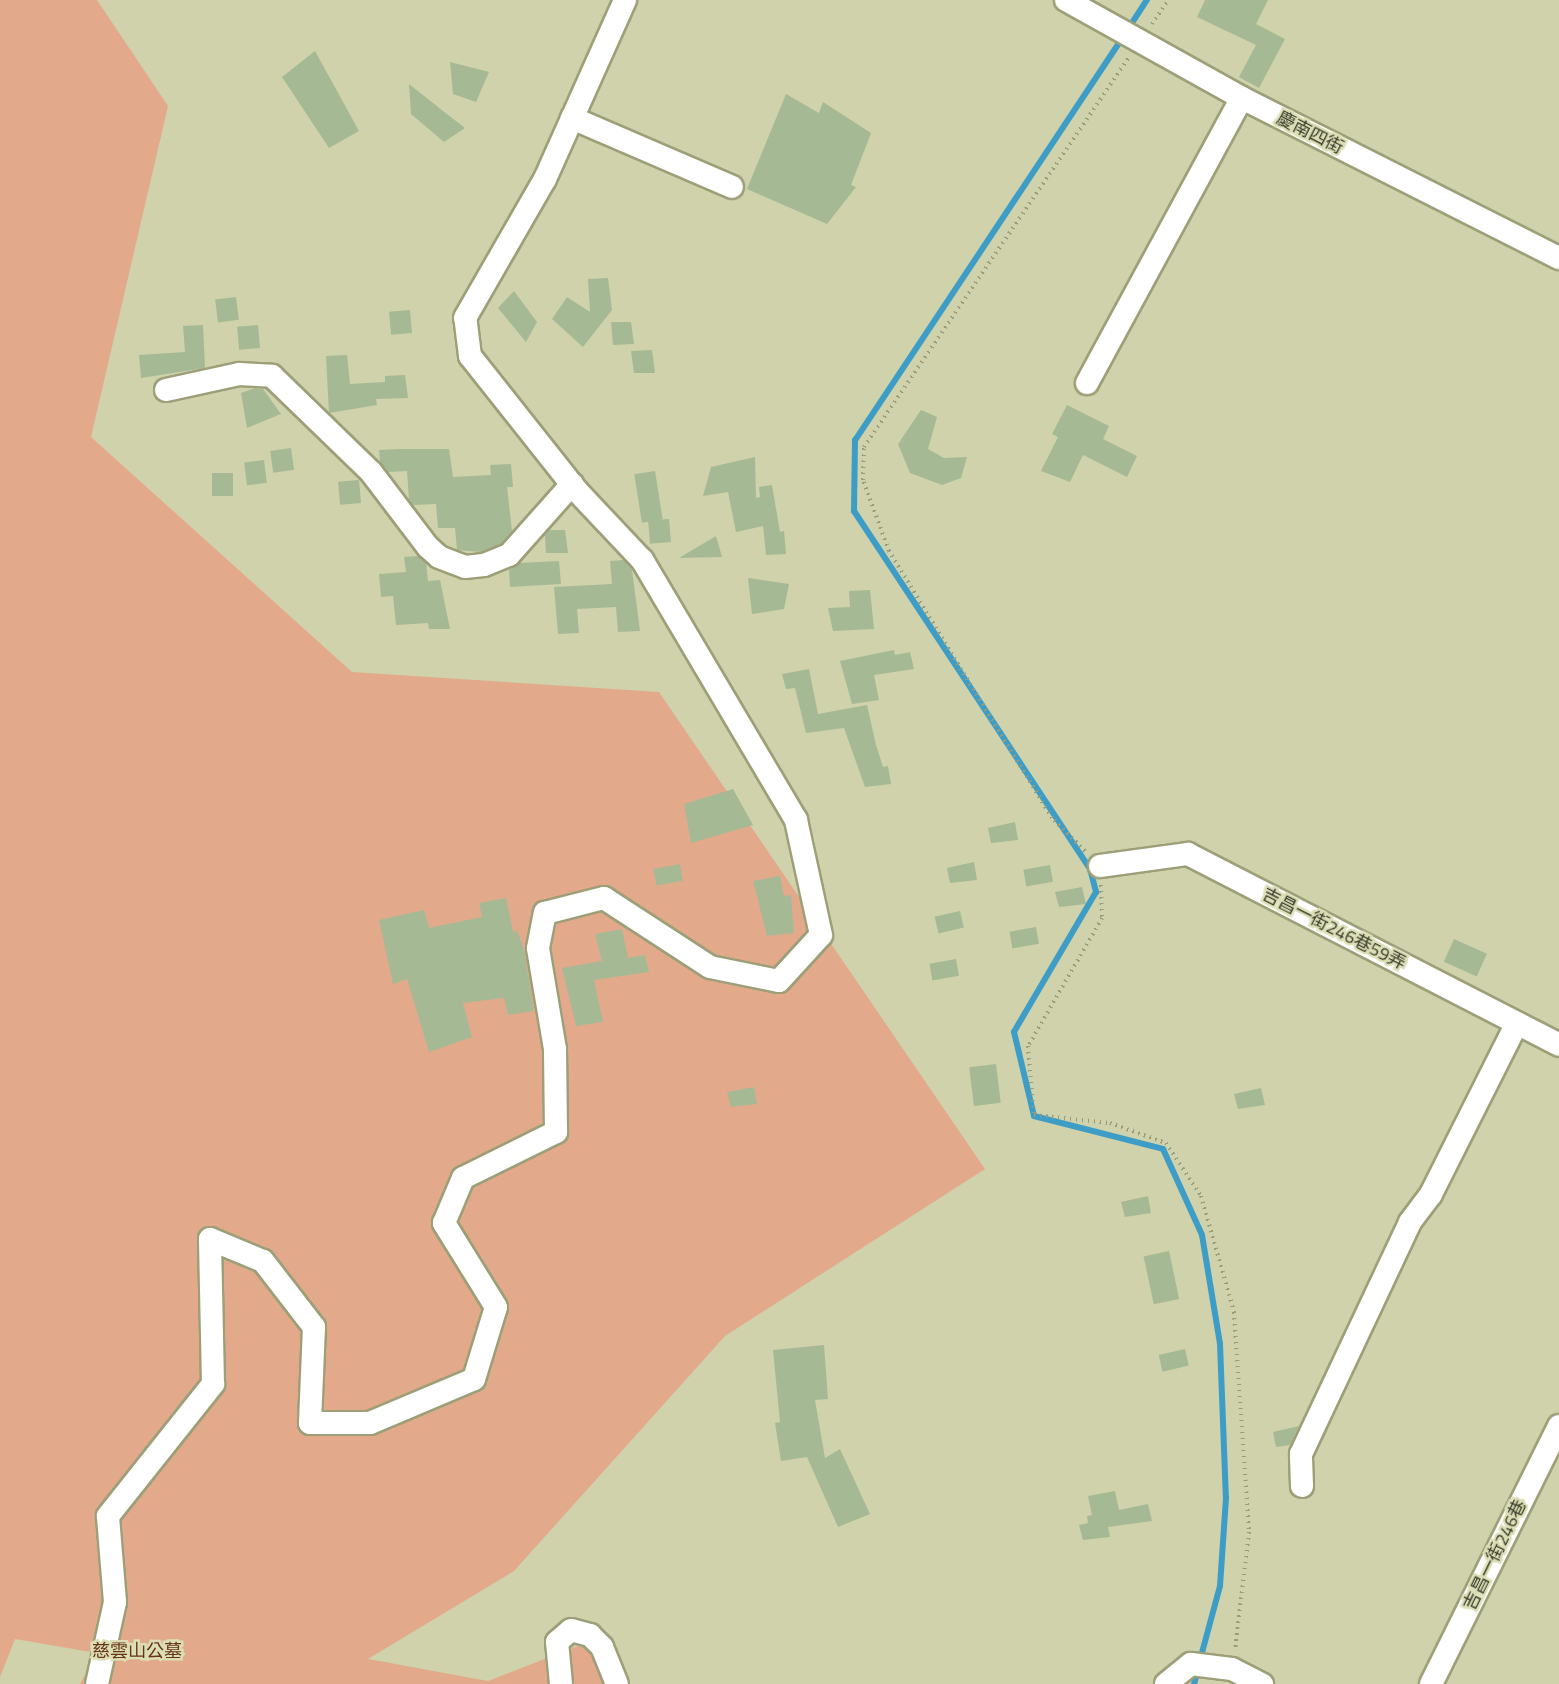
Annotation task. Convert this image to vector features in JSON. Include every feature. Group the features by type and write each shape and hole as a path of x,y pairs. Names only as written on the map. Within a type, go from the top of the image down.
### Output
{"street":[{"path":"97,1684 115,1602 108,1516 213,1384 210,1239 263,1261 314,1327 310,1423 370,1423 474,1379 496,1307 444,1223 463,1178 556,1132 555,1049 538,948 545,913 604,898 710,967 779,981 820,935 796,820 642,560 572,484 470,356 465,318 545,179 626,0"},
{"name":"慶南四街","path":"1066,0 1242,98 1559,258"},
{"path":"1087,383 1242,98"},
{"path":"572,118 732,187"},
{"path":"166,390 239,374 272,376 371,472 428,548 439,557 465,567 484,566 509,555 572,484"},
{"name":"吉昌一街246巷59弄","path":"1100,866 1188,854 1559,1045"},
{"path":"1302,1486 1301,1454 1410,1222 1431,1194 1518,1023"},
{"name":"吉昌一街246巷","path":"1431,1684 1559,1426"},
{"path":"561,1684 557,1642 571,1630 590,1635 602,1647 617,1684"},
{"path":"1166,1684 1191,1664 1232,1669 1262,1684"}],"path":[{"path":"1168,0 864,447 863,480 889,551 1052,818 1100,866 1102,918 1028,1046 1034,1115 1110,1123 1166,1143 1200,1196 1234,1312 1249,1532 1232,1669"}],"green space":[{"name":"慈雲山公墓","path":"0,0 97,0 168,106 91,437 352,672 659,692 985,1169 725,1336 514,1571 368,1659 488,1681 606,1635 618,1684 80,1684 97,1653 15,1639 0,1677"}],"building":[{"path":"1205,0 1268,0 1256,24 1285,39 1259,88 1239,77 1256,45 1197,17"},
{"path":"315,51 359,131 329,148 282,77"},
{"path":"450,62 489,72 476,102 453,94"},
{"path":"409,84 465,128 444,142 411,114"},
{"path":"786,94 819,113 823,102 871,133 851,185 856,187 827,224 747,189"},
{"path":"608,278 612,310 583,347 552,319 567,297 590,312 588,279"},
{"path":"514,291 537,322 526,342 498,308"},
{"path":"236,297 239,320 218,322 215,300"},
{"path":"410,310 412,333 391,335 389,312"},
{"path":"611,322 631,322 634,344 613,345"},
{"path":"203,325 205,368 141,378 139,355 185,352 183,326"},
{"path":"258,325 260,348 239,350 237,327"},
{"path":"652,350 655,373 634,373 631,351"},
{"path":"347,355 350,384 385,382 385,376 405,375 408,398 376,399 377,405 329,413 326,356"},
{"path":"255,388 263,389 281,414 247,428 241,393"},
{"path":"1067,405 1109,426 1103,439 1137,456 1127,477 1083,455 1070,482 1041,471 1058,437 1052,434"},
{"path":"921,410 937,417 928,449 944,458 967,457 961,478 942,485 910,473 898,444"},
{"path":"291,448 294,470 273,473 270,451"},
{"path":"449,449 453,477 491,475 490,465 511,464 513,487 507,487 512,531 501,544 481,552 457,550 455,528 438,528 436,504 413,505 409,500 407,471 388,472 380,462 379,450"},
{"path":"755,457 756,498 760,497 759,487 772,485 780,532 784,531 786,554 766,555 763,526 736,532 728,492 703,496 711,467"},
{"path":"264,460 267,483 247,485 244,462"},
{"path":"655,471 663,519 642,523 634,474"},
{"path":"212,473 233,473 233,496 212,496"},
{"path":"359,480 361,503 340,505 338,482"},
{"path":"669,519 671,542 650,544 648,521"},
{"path":"549,530 565,530 568,553 546,553 545,535"},
{"path":"716,536 722,557 679,558"},
{"path":"418,556 426,563 428,581 440,580 450,629 429,629 428,623 396,625 393,596 381,597 379,574 406,572 404,557"},
{"path":"624,560 632,570 640,631 618,632 616,607 577,609 579,633 558,634 554,587 612,584 610,561"},
{"path":"559,561 561,584 510,587 509,570 520,563"},
{"path":"748,578 789,584 784,609 752,614"},
{"path":"870,590 874,629 833,631 828,608 850,607 849,591"},
{"path":"894,650 895,655 910,652 914,669 874,675 879,700 852,704 840,661"},
{"path":"809,669 818,714 867,705 876,745 883,767 888,766 891,784 865,787 844,728 806,733 795,688 786,689 782,674"},
{"path":"733,789 753,825 691,843 684,804"},
{"path":"1015,822 1018,840 991,843 988,828"},
{"path":"974,862 977,880 950,883 947,868"},
{"path":"680,864 683,881 656,885 653,869"},
{"path":"1050,865 1053,882 1026,886 1023,870"},
{"path":"780,876 784,896 791,895 794,933 767,936 753,881"},
{"path":"1082,887 1086,904 1059,907 1055,892"},
{"path":"506,898 513,932 517,931 524,949 534,1011 508,1015 504,998 463,1003 472,1037 429,1052 407,979 393,984 379,920 424,910 429,928 482,917 479,903"},
{"path":"960,911 964,928 938,933 935,917"},
{"path":"1036,927 1039,944 1012,948 1009,932"},
{"path":"622,929 628,958 645,955 649,972 594,980 603,1022 576,1026 562,968 602,961 595,934"},
{"path":"1454,939 1487,954 1477,976 1444,962"},
{"path":"956,959 959,976 932,980 929,964"},
{"path":"996,1064 1001,1103 974,1106 969,1067"},
{"path":"754,1087 757,1104 731,1107 727,1092"},
{"path":"1261,1088 1265,1105 1238,1109 1234,1094"},
{"path":"1148,1196 1151,1213 1125,1217 1121,1202"},
{"path":"1169,1251 1179,1299 1154,1304 1144,1256"},
{"path":"824,1345 828,1399 815,1400 825,1458 840,1449 870,1514 838,1527 807,1457 781,1461 775,1423 780,1422 773,1350"},
{"path":"1185,1349 1189,1366 1163,1372 1159,1355"},
{"path":"1299,1426 1290,1445 1276,1447 1273,1432"},
{"path":"1115,1491 1119,1510 1148,1504 1152,1521 1108,1527 1110,1537 1083,1540 1079,1525 1088,1523 1087,1516 1092,1515 1088,1496"}],"waterway":[{"path":"1128,29 1147,0"},
{"path":"1123,37 855,440 854,511 1090,869 1096,892 1014,1032 1034,1116 1163,1149 1202,1235 1220,1344 1226,1498 1220,1586 1200,1660"},
{"path":"1194,1684 1198,1670"}]}
